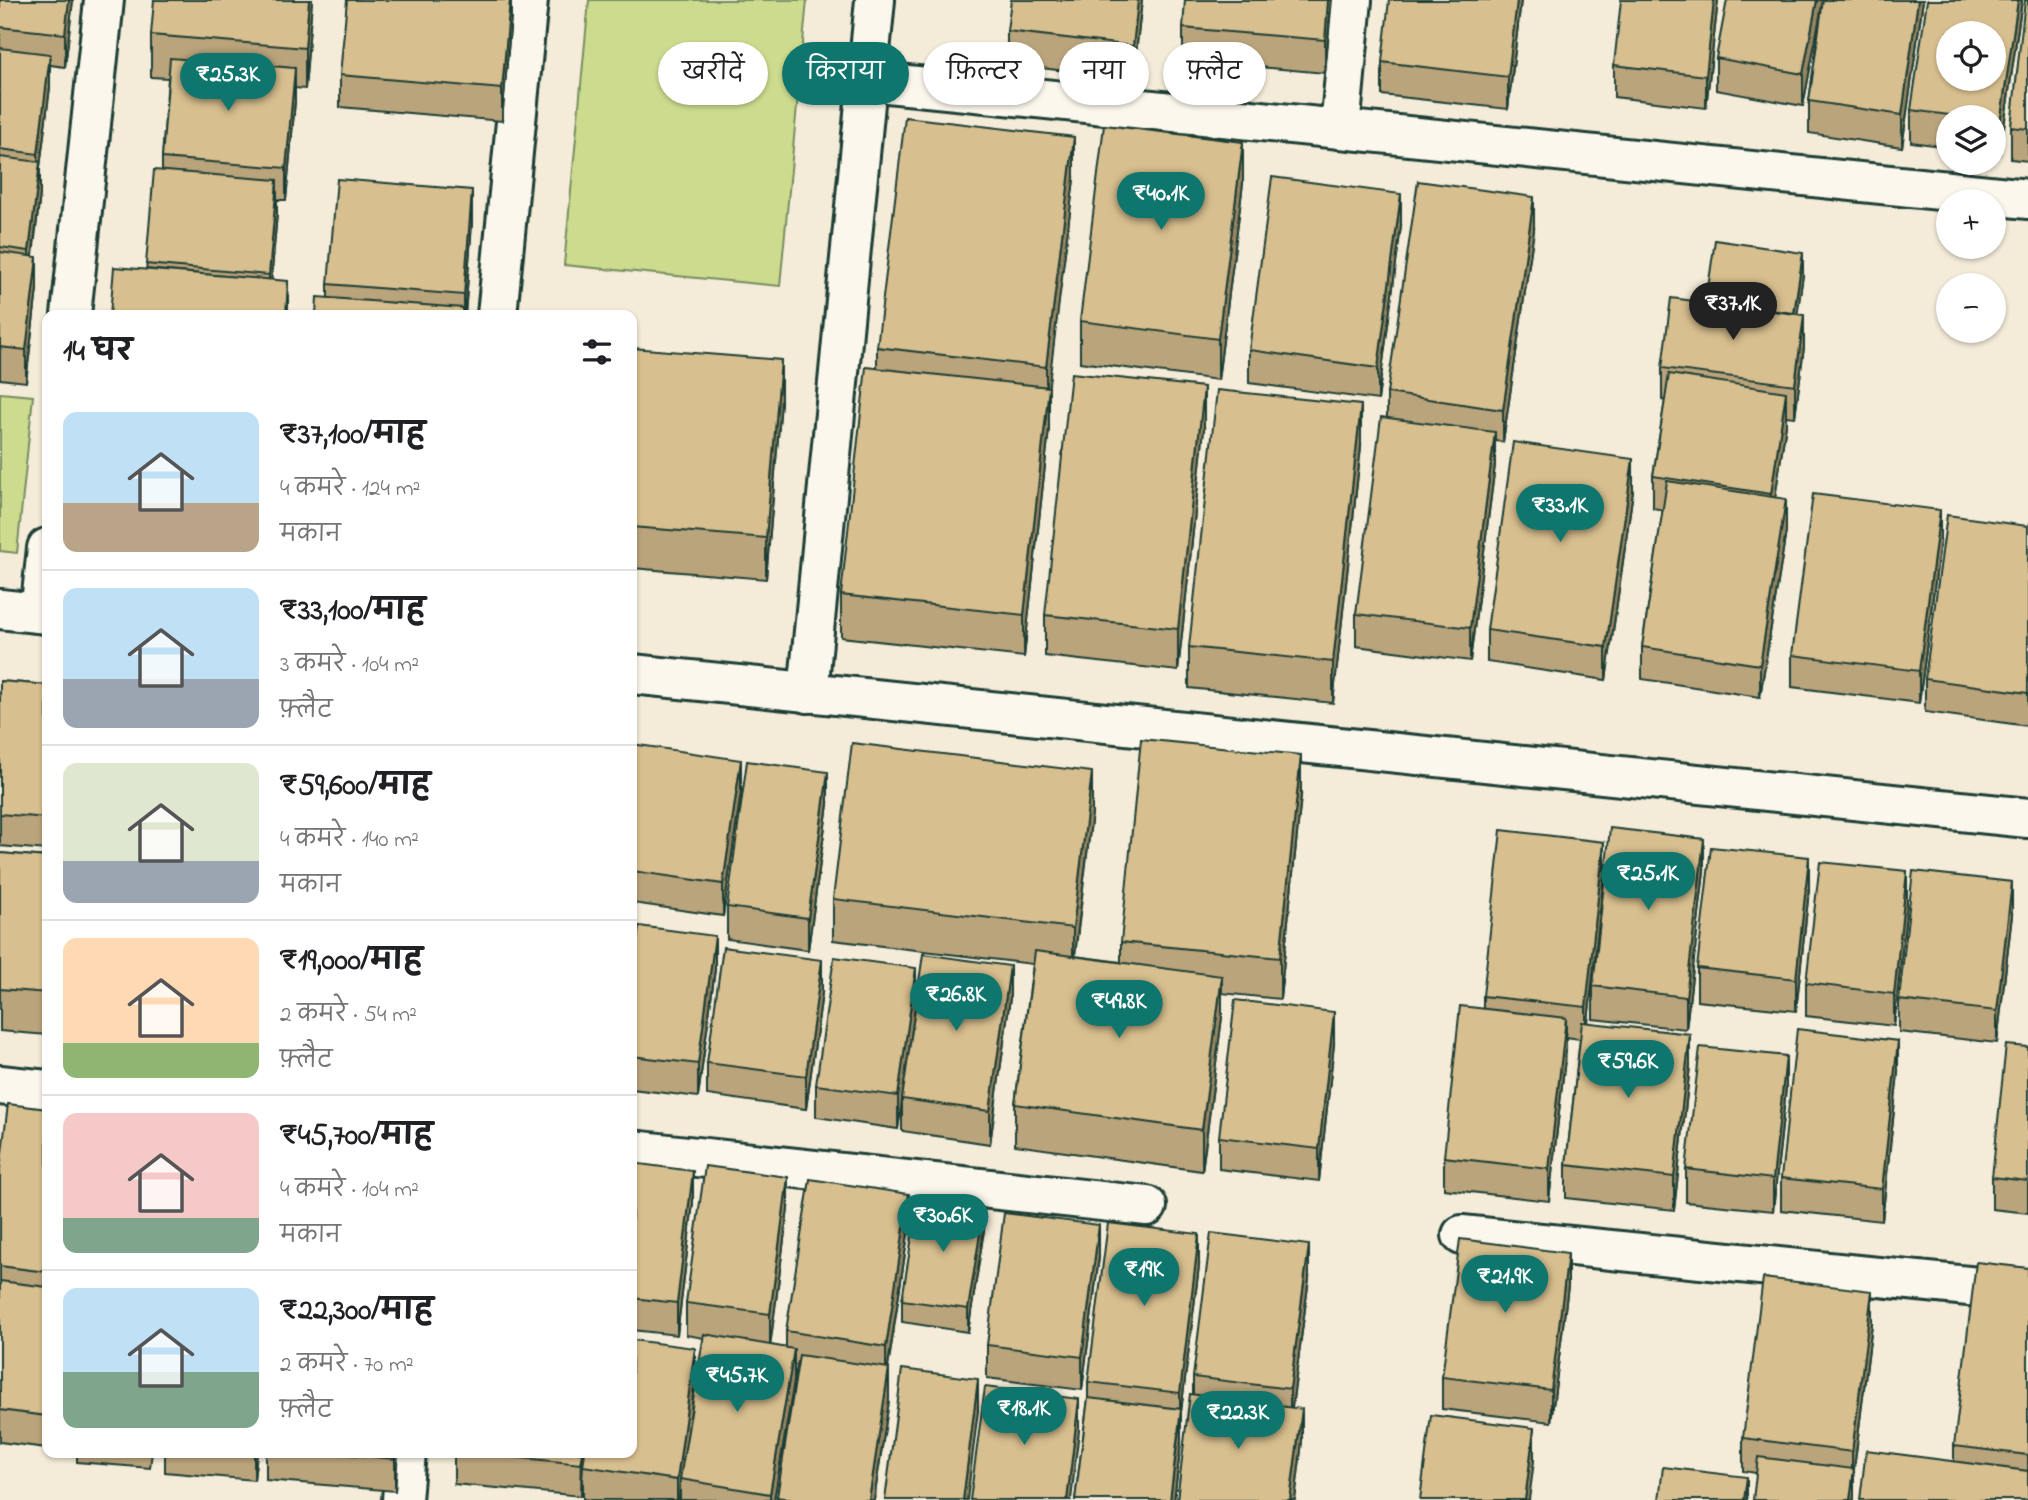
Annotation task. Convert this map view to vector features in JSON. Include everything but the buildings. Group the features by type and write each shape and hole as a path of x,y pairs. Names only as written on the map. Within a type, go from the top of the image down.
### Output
{"street":[{"path":"72,310 104,0"},
{"path":"497,310 528,0"},
{"path":"872,42 876,0"},
{"path":"1340,129 1352,0"},
{"path":"909,85 2028,199"},
{"path":"808,693 866,105"},
{"path":"0,609 42,614"},
{"path":"637,675 2028,818"},
{"path":"0,1085 42,1089"},
{"path":"637,1151 1147,1206"},
{"path":"1462,1236 2028,1292"},
{"path":"402,1500 406,1458"}],"green space":[{"path":"589,0 807,0 803,42 782,42 782,105 797,105 780,286 564,265"},
{"path":"0,393 33,396 17,553 0,551"}]}
